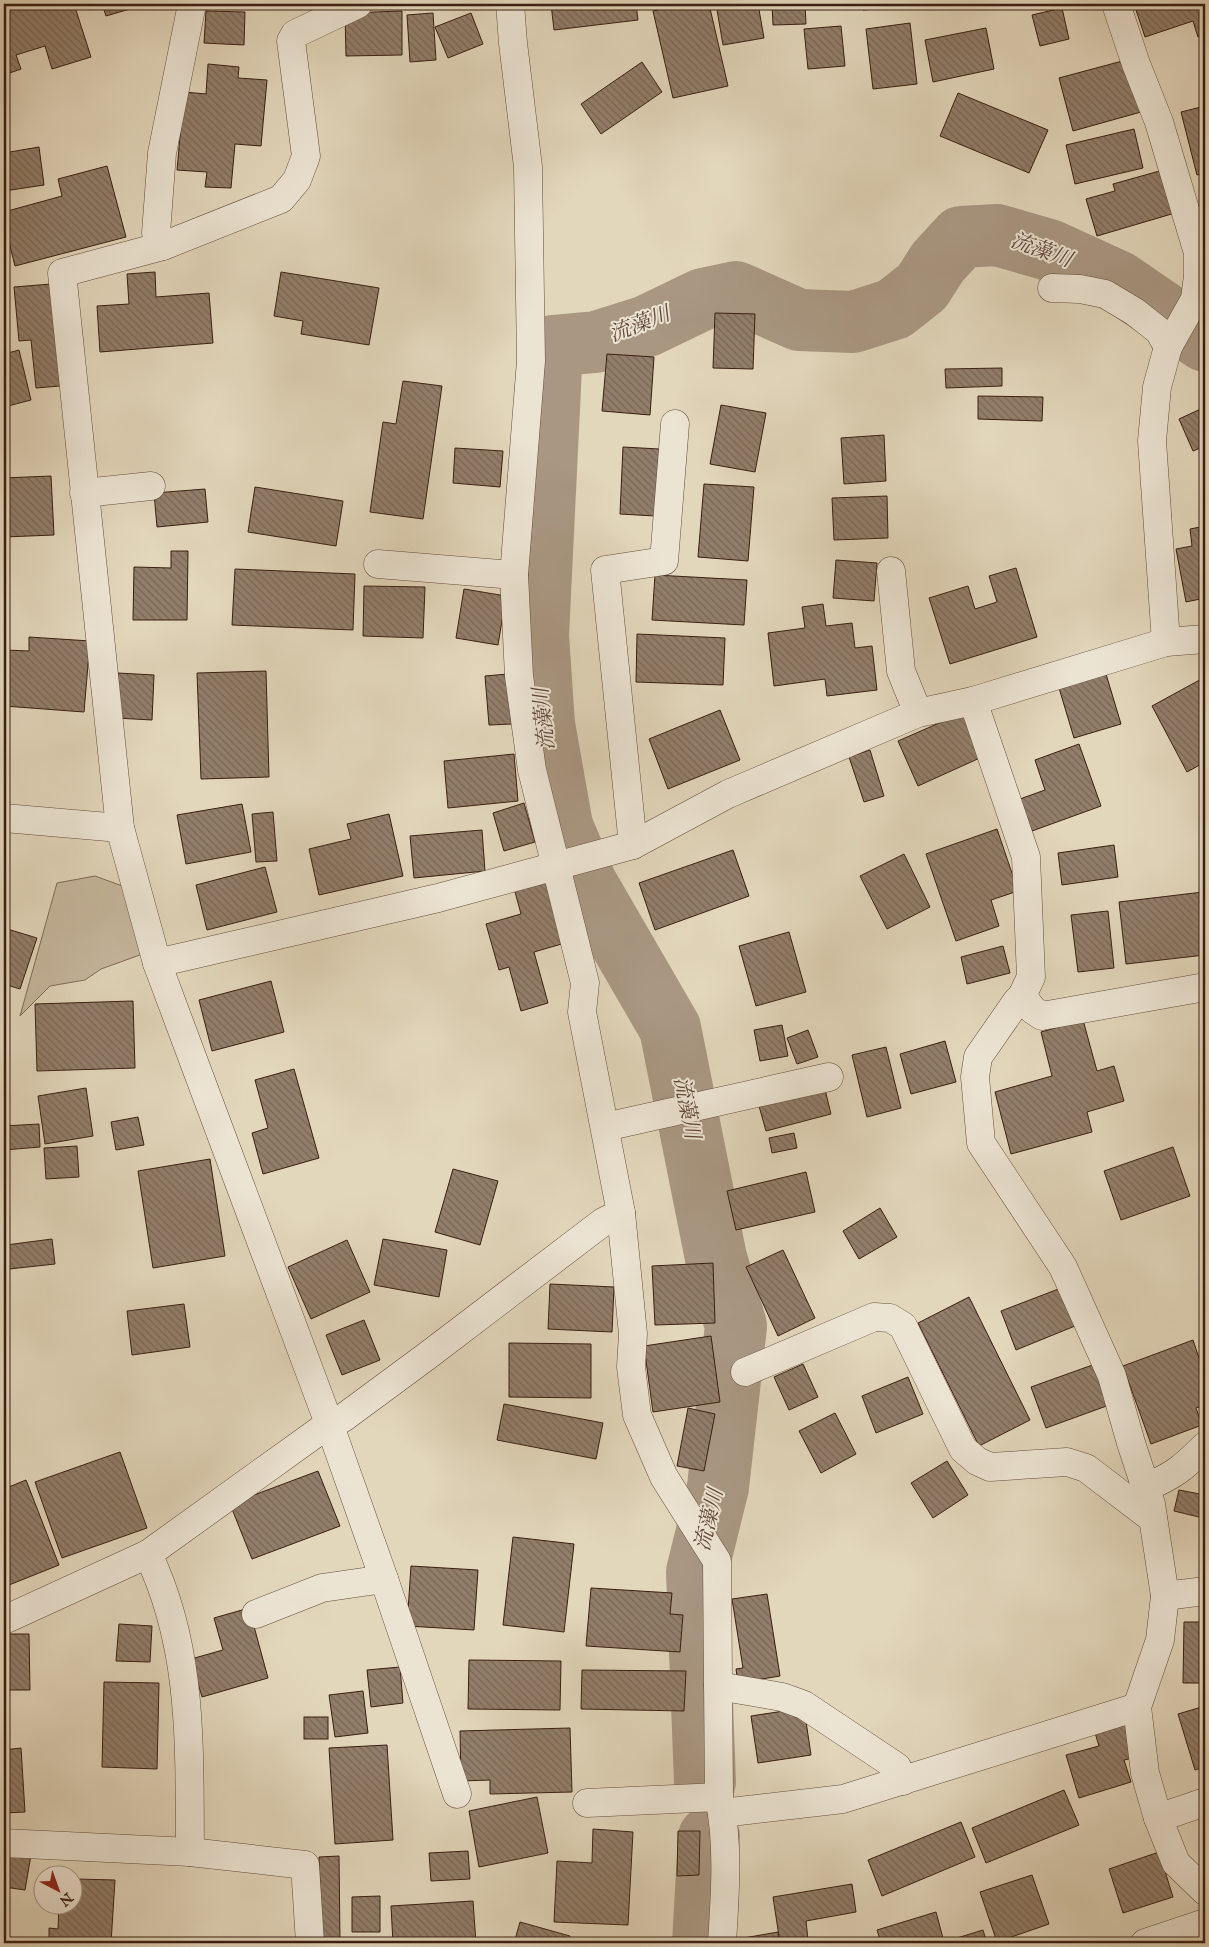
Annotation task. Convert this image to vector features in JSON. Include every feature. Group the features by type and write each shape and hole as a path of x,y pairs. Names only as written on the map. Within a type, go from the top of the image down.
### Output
{"street":[{"path":"163,246 156,233 162,153 192,4"},
{"path":"358,4 295,34 291,41 306,156 297,180 281,199 163,246 62,273 120,828 157,963 330,1426 384,1579 456,1794"},
{"path":"510,4 528,167 531,361 514,575 519,676 531,761 559,866 586,983 582,1012 621,1213 633,1334 631,1367 637,1415 664,1477 717,1561 718,1686 725,1892 722,1943"},
{"path":"1116,4 1136,64 1159,122 1198,253 1197,284 1194,299 1172,341 1157,386 1152,441 1166,642"},
{"path":"1052,288 1080,289 1105,294 1135,312 1172,341"},
{"path":"633,845 605,570 664,561 675,424"},
{"path":"84,493 151,486"},
{"path":"378,564 514,575"},
{"path":"891,571 901,671 918,713"},
{"path":"157,963 438,898 633,845 728,794 918,713 973,701 1166,642 1205,639"},
{"path":"973,701 1026,857 1031,977 1022,996 978,1057 975,1077 981,1144 1063,1267 1112,1376 1131,1443 1152,1504 1165,1596 1160,1640 1137,1706 1146,1773 1158,1818 1176,1863 1205,1891"},
{"path":"4,818 120,828"},
{"path":"1022,996 1033,1010 1042,1016 1205,987"},
{"path":"604,1128 830,1077"},
{"path":"4,1620 148,1554 319,1431 330,1426 428,1356 603,1222 621,1213"},
{"path":"745,1372 874,1317 890,1318 903,1326 963,1449 977,1461 990,1467 1067,1462 1086,1468 1153,1519"},
{"path":"1146,1487 1182,1470 1205,1446"},
{"path":"148,1554 172,1621 184,1671 189,1722 190,1852"},
{"path":"256,1614 322,1588 384,1579"},
{"path":"1165,1596 1205,1591"},
{"path":"718,1686 782,1697 804,1705 897,1768 904,1781"},
{"path":"588,1804 721,1805 843,1799 1137,1706"},
{"path":"1158,1818 1205,1802"},
{"path":"4,1843 190,1852 305,1865 310,1943"},
{"path":"1145,1943 1205,1923"}],"shaded area":[{"path":"95,876 125,887 148,952 101,969 85,980 50,986 20,1016 57,883"}],"building":[{"path":"4,4 74,4 91,57 52,69 45,46 16,55 21,69 4,75"},
{"path":"102,4 147,4 106,16"},
{"path":"551,4 636,4 638,20 554,30"},
{"path":"685,4 709,4 728,86 673,98 653,11"},
{"path":"716,4 758,4 764,38 723,45"},
{"path":"772,4 805,4 806,24 773,25"},
{"path":"863,4 913,4 913,6 863,10"},
{"path":"1134,4 1205,4 1205,35 1198,37 1193,21 1145,37"},
{"path":"1062,8 1069,39 1040,46 1032,15"},
{"path":"206,11 245,12 244,45 204,43"},
{"path":"402,11 402,55 346,56 345,13"},
{"path":"433,13 436,60 410,62 407,15"},
{"path":"471,13 483,44 448,58 435,27"},
{"path":"910,23 917,84 873,89 866,29"},
{"path":"841,26 845,66 808,69 804,29"},
{"path":"986,28 994,69 933,82 925,40"},
{"path":"1126,60 1141,112 1073,131 1059,78"},
{"path":"642,62 662,92 601,134 581,104"},
{"path":"208,64 239,67 238,78 267,80 261,146 235,144 231,188 205,187 207,172 177,170 184,92 206,94"},
{"path":"958,93 1048,130 1029,173 940,136"},
{"path":"1205,106 1205,173 1197,175 1181,112"},
{"path":"1134,129 1143,168 1075,184 1066,145"},
{"path":"39,147 44,185 4,191 4,153"},
{"path":"107,166 126,237 15,266 4,222 4,212 62,196 58,179"},
{"path":"1163,170 1175,213 1097,236 1086,199 1115,191 1113,184"},
{"path":"155,272 156,297 209,293 213,343 100,352 97,306 129,304 127,274"},
{"path":"281,272 379,288 369,345 301,334 303,321 274,316"},
{"path":"51,284 60,386 36,388 31,340 19,341 14,287"},
{"path":"715,313 755,314 753,369 713,368"},
{"path":"19,350 31,400 4,407 4,354"},
{"path":"607,354 654,357 650,415 602,411"},
{"path":"1002,368 1002,386 946,388 945,369"},
{"path":"403,381 442,386 423,519 370,512 383,422 396,424"},
{"path":"978,396 1043,397 1042,421 978,419"},
{"path":"721,405 766,413 755,472 710,464"},
{"path":"1205,407 1205,446 1193,451 1179,419"},
{"path":"884,435 886,481 844,484 841,438"},
{"path":"623,447 659,449 655,516 620,514"},
{"path":"455,448 503,451 500,487 453,483"},
{"path":"51,476 54,535 4,537 4,478"},
{"path":"704,484 754,487 748,561 698,557"},
{"path":"255,487 343,501 336,546 248,532"},
{"path":"205,489 208,522 157,527 154,493"},
{"path":"887,496 888,538 834,540 832,498"},
{"path":"1205,526 1205,598 1186,602 1176,549 1192,546 1190,529"},
{"path":"171,551 188,551 187,620 133,620 134,567 171,568"},
{"path":"836,560 877,563 874,601 833,598"},
{"path":"1016,568 1037,637 950,664 929,598 968,586 975,609 997,602 989,576"},
{"path":"235,569 355,574 353,630 232,625"},
{"path":"655,575 747,580 744,625 652,620"},
{"path":"364,586 425,587 423,638 363,636"},
{"path":"464,589 506,596 498,645 456,638"},
{"path":"823,604 826,626 852,623 855,648 872,646 877,690 827,696 825,679 774,686 768,633 805,628 802,607"},
{"path":"637,634 725,638 723,685 636,682"},
{"path":"29,637 90,641 84,712 4,706 5,650 29,651"},
{"path":"266,671 269,777 201,779 197,673"},
{"path":"118,673 154,675 152,720 116,718"},
{"path":"508,674 512,724 489,725 485,676"},
{"path":"1106,674 1121,724 1074,738 1059,688"},
{"path":"1205,677 1205,762 1187,772 1152,706"},
{"path":"720,710 740,760 668,789 649,739"},
{"path":"962,713 982,757 918,786 898,741"},
{"path":"1079,744 1101,806 1032,831 1020,799 1045,790 1035,760"},
{"path":"870,750 884,796 864,802 849,757"},
{"path":"514,754 518,801 448,808 444,761"},
{"path":"524,803 535,842 504,851 493,813"},
{"path":"242,804 251,852 186,864 177,815"},
{"path":"273,812 277,861 256,862 252,814"},
{"path":"389,814 403,876 319,895 309,849 351,839 347,824"},
{"path":"997,829 1018,891 991,900 999,926 956,941 926,854"},
{"path":"482,830 485,871 414,878 410,836"},
{"path":"1114,845 1118,877 1062,885 1058,853"},
{"path":"733,850 749,896 655,930 639,883"},
{"path":"904,854 930,907 887,929 860,876"},
{"path":"265,867 277,912 207,930 196,885"},
{"path":"548,879 565,943 534,952 548,1003 521,1011 509,967 499,970 486,924 521,914 514,888"},
{"path":"1203,892 1205,955 1126,964 1119,902"},
{"path":"1108,911 1114,968 1078,972 1071,915"},
{"path":"4,928 37,938 20,989 4,984"},
{"path":"789,932 806,992 756,1006 739,946"},
{"path":"1003,946 1010,973 967,984 961,957"},
{"path":"271,981 284,1032 212,1051 199,1000"},
{"path":"133,1001 135,1068 37,1071 35,1004"},
{"path":"1083,1020 1097,1071 1114,1066 1124,1101 1087,1112 1092,1132 1011,1154 995,1092 1052,1076 1041,1032"},
{"path":"782,1025 788,1056 760,1061 754,1030"},
{"path":"808,1030 818,1057 797,1064 787,1038"},
{"path":"945,1041 956,1082 911,1094 900,1054"},
{"path":"886,1047 901,1108 867,1117 852,1055"},
{"path":"294,1069 319,1158 263,1174 252,1133 268,1128 255,1080"},
{"path":"823,1081 831,1114 766,1131 757,1099"},
{"path":"86,1088 93,1136 45,1144 38,1096"},
{"path":"138,1117 144,1145 116,1150 111,1122"},
{"path":"39,1124 40,1147 4,1150 4,1126"},
{"path":"794,1133 797,1148 772,1153 769,1138"},
{"path":"77,1146 79,1177 46,1179 44,1148"},
{"path":"1173,1147 1190,1196 1121,1220 1104,1171"},
{"path":"210,1159 225,1256 153,1268 138,1171"},
{"path":"453,1169 498,1181 480,1245 435,1232"},
{"path":"806,1172 815,1212 736,1230 727,1191"},
{"path":"880,1208 897,1237 859,1259 843,1231"},
{"path":"52,1239 55,1264 9,1269 6,1245"},
{"path":"383,1239 447,1250 439,1297 374,1285"},
{"path":"347,1240 370,1292 311,1319 288,1267"},
{"path":"783,1250 815,1318 778,1336 746,1267"},
{"path":"713,1263 715,1323 655,1325 652,1266"},
{"path":"550,1284 614,1287 612,1332 548,1329"},
{"path":"1061,1288 1075,1326 1016,1350 1001,1311"},
{"path":"969,1297 1030,1420 979,1446 918,1323"},
{"path":"184,1304 190,1347 132,1355 127,1311"},
{"path":"364,1320 380,1360 342,1375 326,1335"},
{"path":"1205,1334 1205,1351 1199,1347"},
{"path":"711,1336 720,1402 653,1412 644,1346"},
{"path":"1193,1340 1205,1376 1205,1405 1196,1408 1202,1425 1151,1444 1123,1366"},
{"path":"509,1343 591,1344 591,1398 509,1397"},
{"path":"1098,1363 1112,1404 1046,1428 1031,1387"},
{"path":"803,1364 818,1397 789,1410 774,1377"},
{"path":"908,1377 923,1414 876,1433 862,1396"},
{"path":"504,1404 603,1423 596,1459 497,1440"},
{"path":"688,1408 715,1414 704,1471 677,1466"},
{"path":"835,1413 856,1454 821,1473 799,1431"},
{"path":"120,1452 147,1528 62,1558 35,1482"},
{"path":"947,1461 968,1495 933,1518 911,1483"},
{"path":"318,1471 340,1526 252,1559 230,1504"},
{"path":"26,1480 59,1565 4,1587 4,1489"},
{"path":"1179,1490 1205,1495 1203,1518 1174,1511"},
{"path":"513,1537 574,1544 564,1632 503,1625"},
{"path":"411,1566 478,1570 474,1630 407,1626"},
{"path":"591,1588 672,1593 670,1614 683,1615 680,1652 586,1646"},
{"path":"767,1594 780,1676 738,1683 736,1669 743,1668 732,1599"},
{"path":"249,1608 268,1678 202,1697 191,1659 223,1650 214,1618"},
{"path":"1184,1622 1205,1622 1205,1683 1183,1683"},
{"path":"119,1624 152,1626 150,1662 116,1661"},
{"path":"4,1634 29,1634 30,1690 4,1690"},
{"path":"469,1660 561,1661 560,1710 468,1709"},
{"path":"400,1667 403,1703 371,1707 367,1670"},
{"path":"582,1670 686,1671 684,1711 581,1709"},
{"path":"104,1682 159,1683 157,1769 102,1767"},
{"path":"363,1691 368,1733 335,1737 329,1695"},
{"path":"1205,1706 1205,1767 1195,1770 1178,1714"},
{"path":"804,1708 811,1755 758,1763 751,1716"},
{"path":"1125,1716 1137,1757 1124,1760 1131,1782 1079,1798 1066,1755 1099,1746 1093,1726"},
{"path":"304,1717 328,1717 328,1739 304,1739"},
{"path":"570,1728 572,1792 490,1794 490,1780 461,1781 460,1731"},
{"path":"387,1745 393,1840 335,1844 329,1748"},
{"path":"21,1748 25,1812 4,1813 4,1750"},
{"path":"1064,1790 1079,1825 986,1863 972,1828"},
{"path":"537,1797 548,1853 479,1867 469,1811"},
{"path":"961,1822 975,1857 882,1896 868,1860"},
{"path":"593,1829 633,1832 628,1925 554,1922 557,1861 592,1863"},
{"path":"678,1831 700,1831 699,1875 677,1876"},
{"path":"1205,1832 1205,1846 1200,1834"},
{"path":"4,1851 31,1855 25,1890 4,1887"},
{"path":"468,1851 470,1879 431,1881 429,1853"},
{"path":"1159,1852 1173,1897 1123,1913 1109,1869"},
{"path":"339,1856 340,1941 322,1942 319,1857"},
{"path":"1032,1875 1049,1924 997,1942 980,1892"},
{"path":"82,1879 115,1880 111,1943 49,1943 49,1928 58,1929 59,1914 82,1914"},
{"path":"852,1884 856,1912 806,1921 808,1940 780,1943 773,1897"},
{"path":"380,1896 380,1932 352,1932 352,1897"},
{"path":"473,1901 476,1943 393,1943 391,1906"},
{"path":"936,1912 944,1942 983,1930 987,1943 881,1943 877,1930"},
{"path":"520,1922 570,1936 568,1943 514,1943"},
{"path":"778,1932 779,1943 739,1943 738,1939"}],"waterway":[{"name":"流藻川","path":"705,1782 697,1572 718,1487 736,1326 716,1258 670,1028 586,883 562,826 544,724 538,636 552,346 596,342 647,326 703,299 736,292 799,320 853,322 894,309 922,287 938,262 961,237 997,235 1049,250 1119,282 1205,341"},
{"name":"流藻川","path":"703,1943 709,1837"}]}
